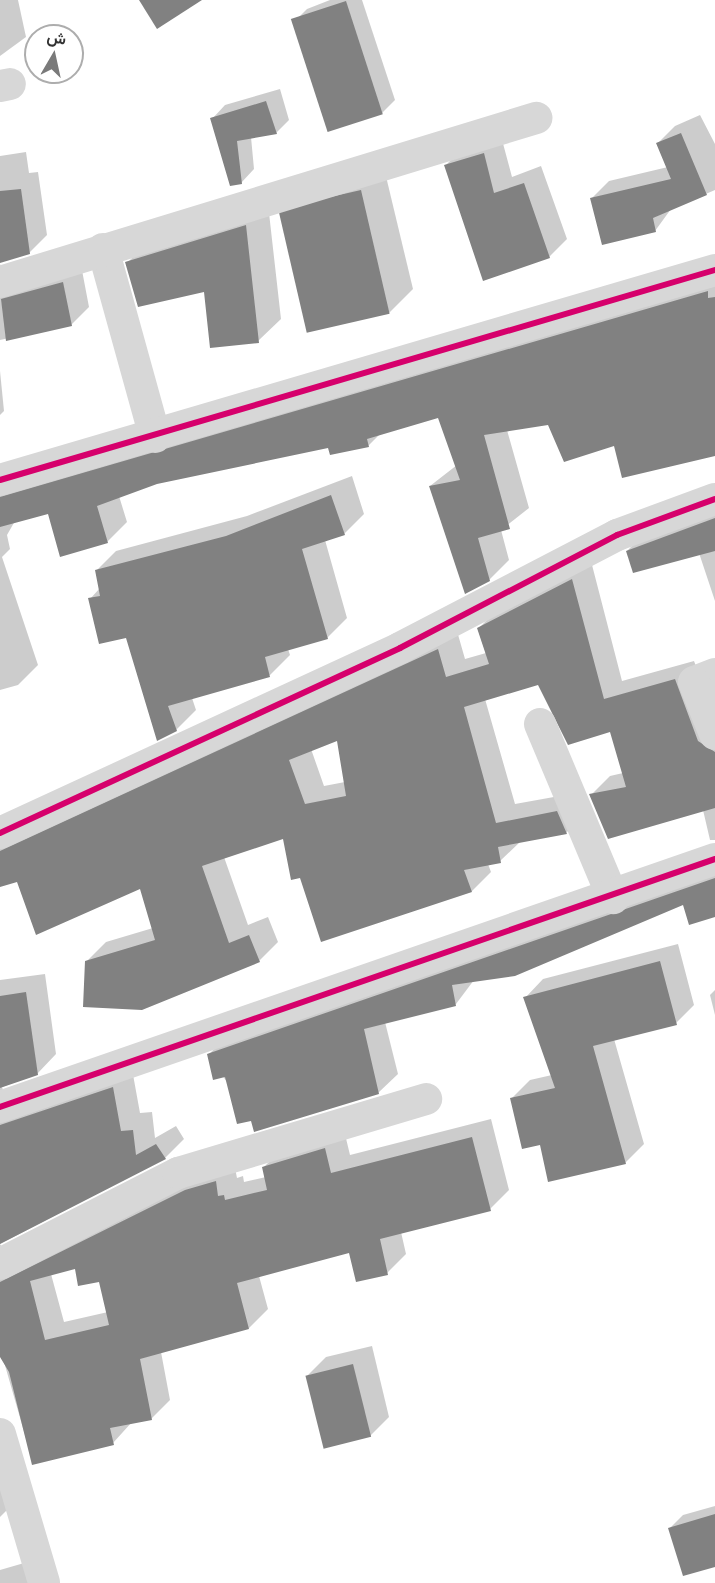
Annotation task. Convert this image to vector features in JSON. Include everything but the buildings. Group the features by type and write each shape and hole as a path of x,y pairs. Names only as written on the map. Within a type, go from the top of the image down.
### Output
{"street":[{"path":"0,282 536,118"},
{"path":"103,249 155,437"},
{"path":"0,480 155,437 715,270"},
{"path":"0,833 400,648 617,535 715,499"},
{"path":"715,674 694,682 715,734"},
{"path":"540,724 613,898"},
{"path":"0,1107 613,898 715,859"},
{"path":"0,1264 178,1173 426,1099"},
{"path":"0,1434 44,1583"}],"cycle path":[{"path":"0,480 715,270"},
{"path":"0,833 400,648 617,535 715,499"},
{"path":"0,1107 715,859"}]}
